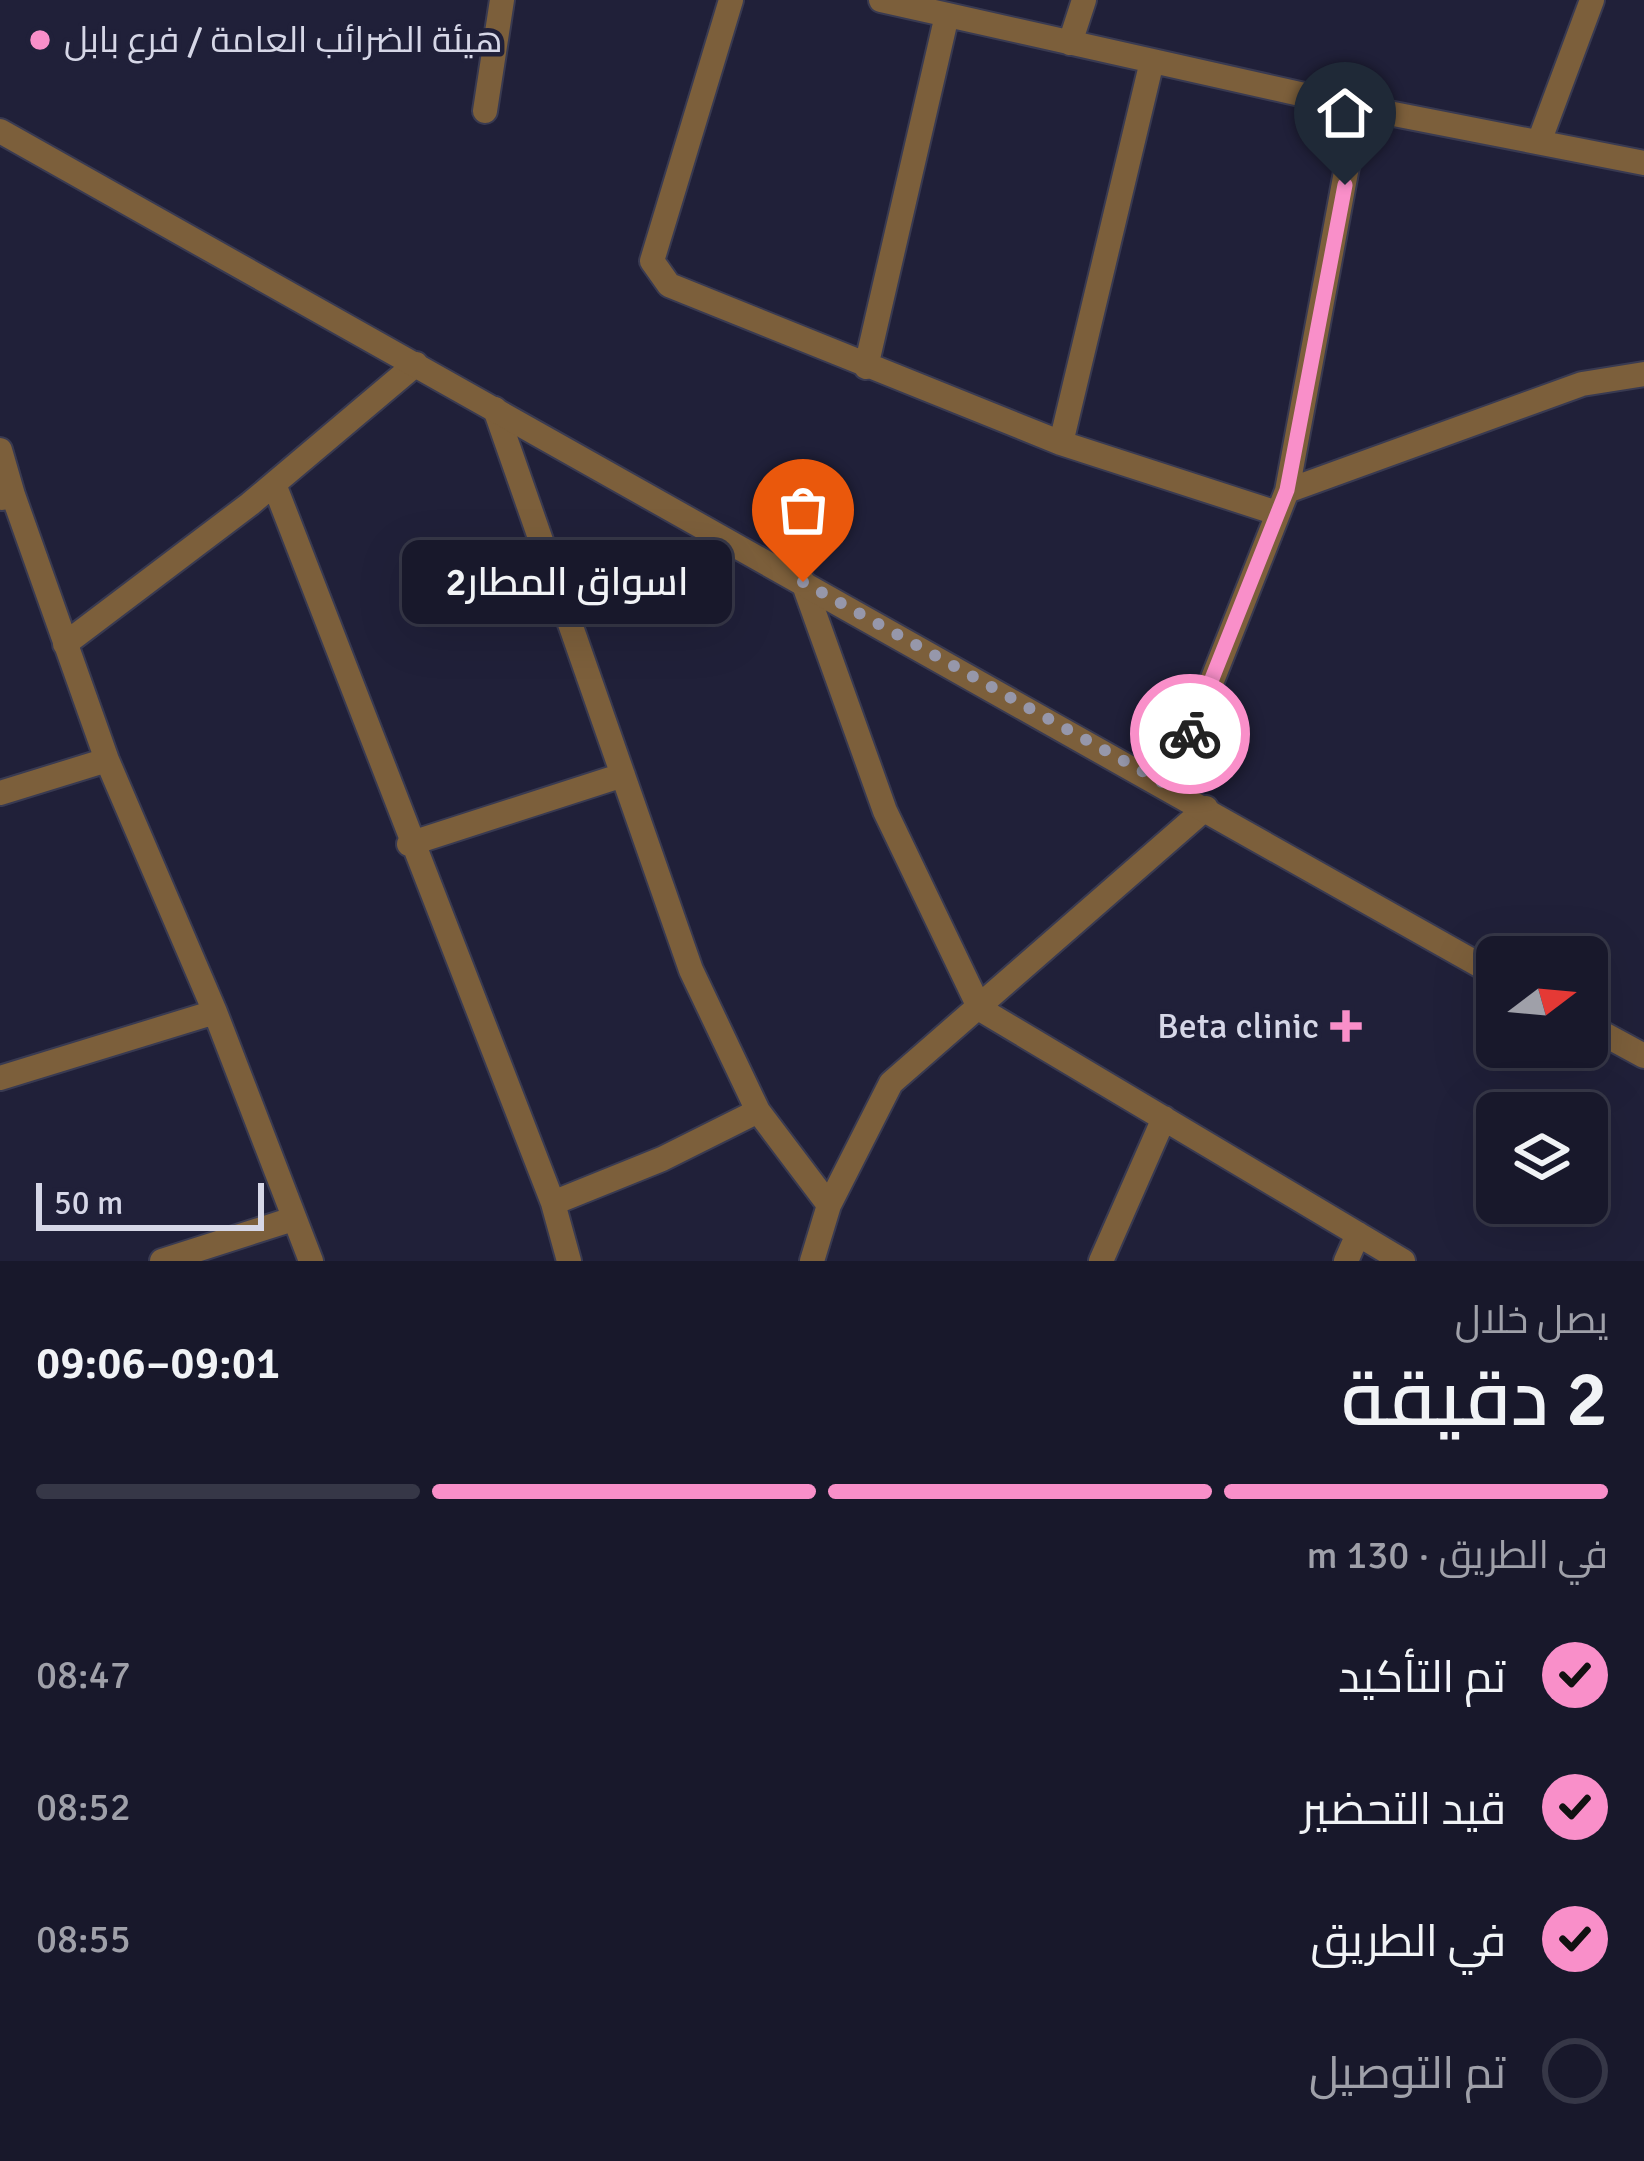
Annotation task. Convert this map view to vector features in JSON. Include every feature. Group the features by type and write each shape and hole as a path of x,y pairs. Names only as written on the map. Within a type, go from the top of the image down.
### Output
{"street":[{"path":"485,111 502,0"},
{"path":"731,0 652,261 669,285 866,367 1061,443 1281,501 1582,384 1644,374"},
{"path":"880,0 1358,107 1644,163"},
{"path":"1070,43 1084,0"},
{"path":"1539,142 1592,0"},
{"path":"866,367 947,15"},
{"path":"1061,443 1152,61"},
{"path":"1171,787 1281,501 1358,107"},
{"path":"0,131 1476,963"},
{"path":"65,644 274,484 416,364"},
{"path":"495,409 692,970 758,1111 829,1205"},
{"path":"0,450 7,497 107,760 215,1012 310,1261"},
{"path":"274,484 409,844 553,1203 569,1261"},
{"path":"803,582 885,811 980,1009 1402,1261"},
{"path":"0,793 107,760"},
{"path":"409,844 623,775"},
{"path":"812,1261 829,1205 890,1083 1206,808"},
{"path":"0,1078 215,1012"},
{"path":"1608,1036 1644,1056"},
{"path":"553,1203 662,1159 758,1111"},
{"path":"1101,1261 1164,1118"},
{"path":"163,1261 293,1219"},
{"path":"1346,1261 1358,1234"}],"way so far":[{"path":"803,582 1171,787 1190,734"}],"place":[{"name":"هيئة الضرائب العامة / فرع بابل","path":"40,40"},
{"name":"اسواق المطار2","path":"803,582"},
{"name":"Beta clinic","path":"1346,1026"}],"route":[{"path":"1190,734 1274,512 1287,490 1345,185"}]}
